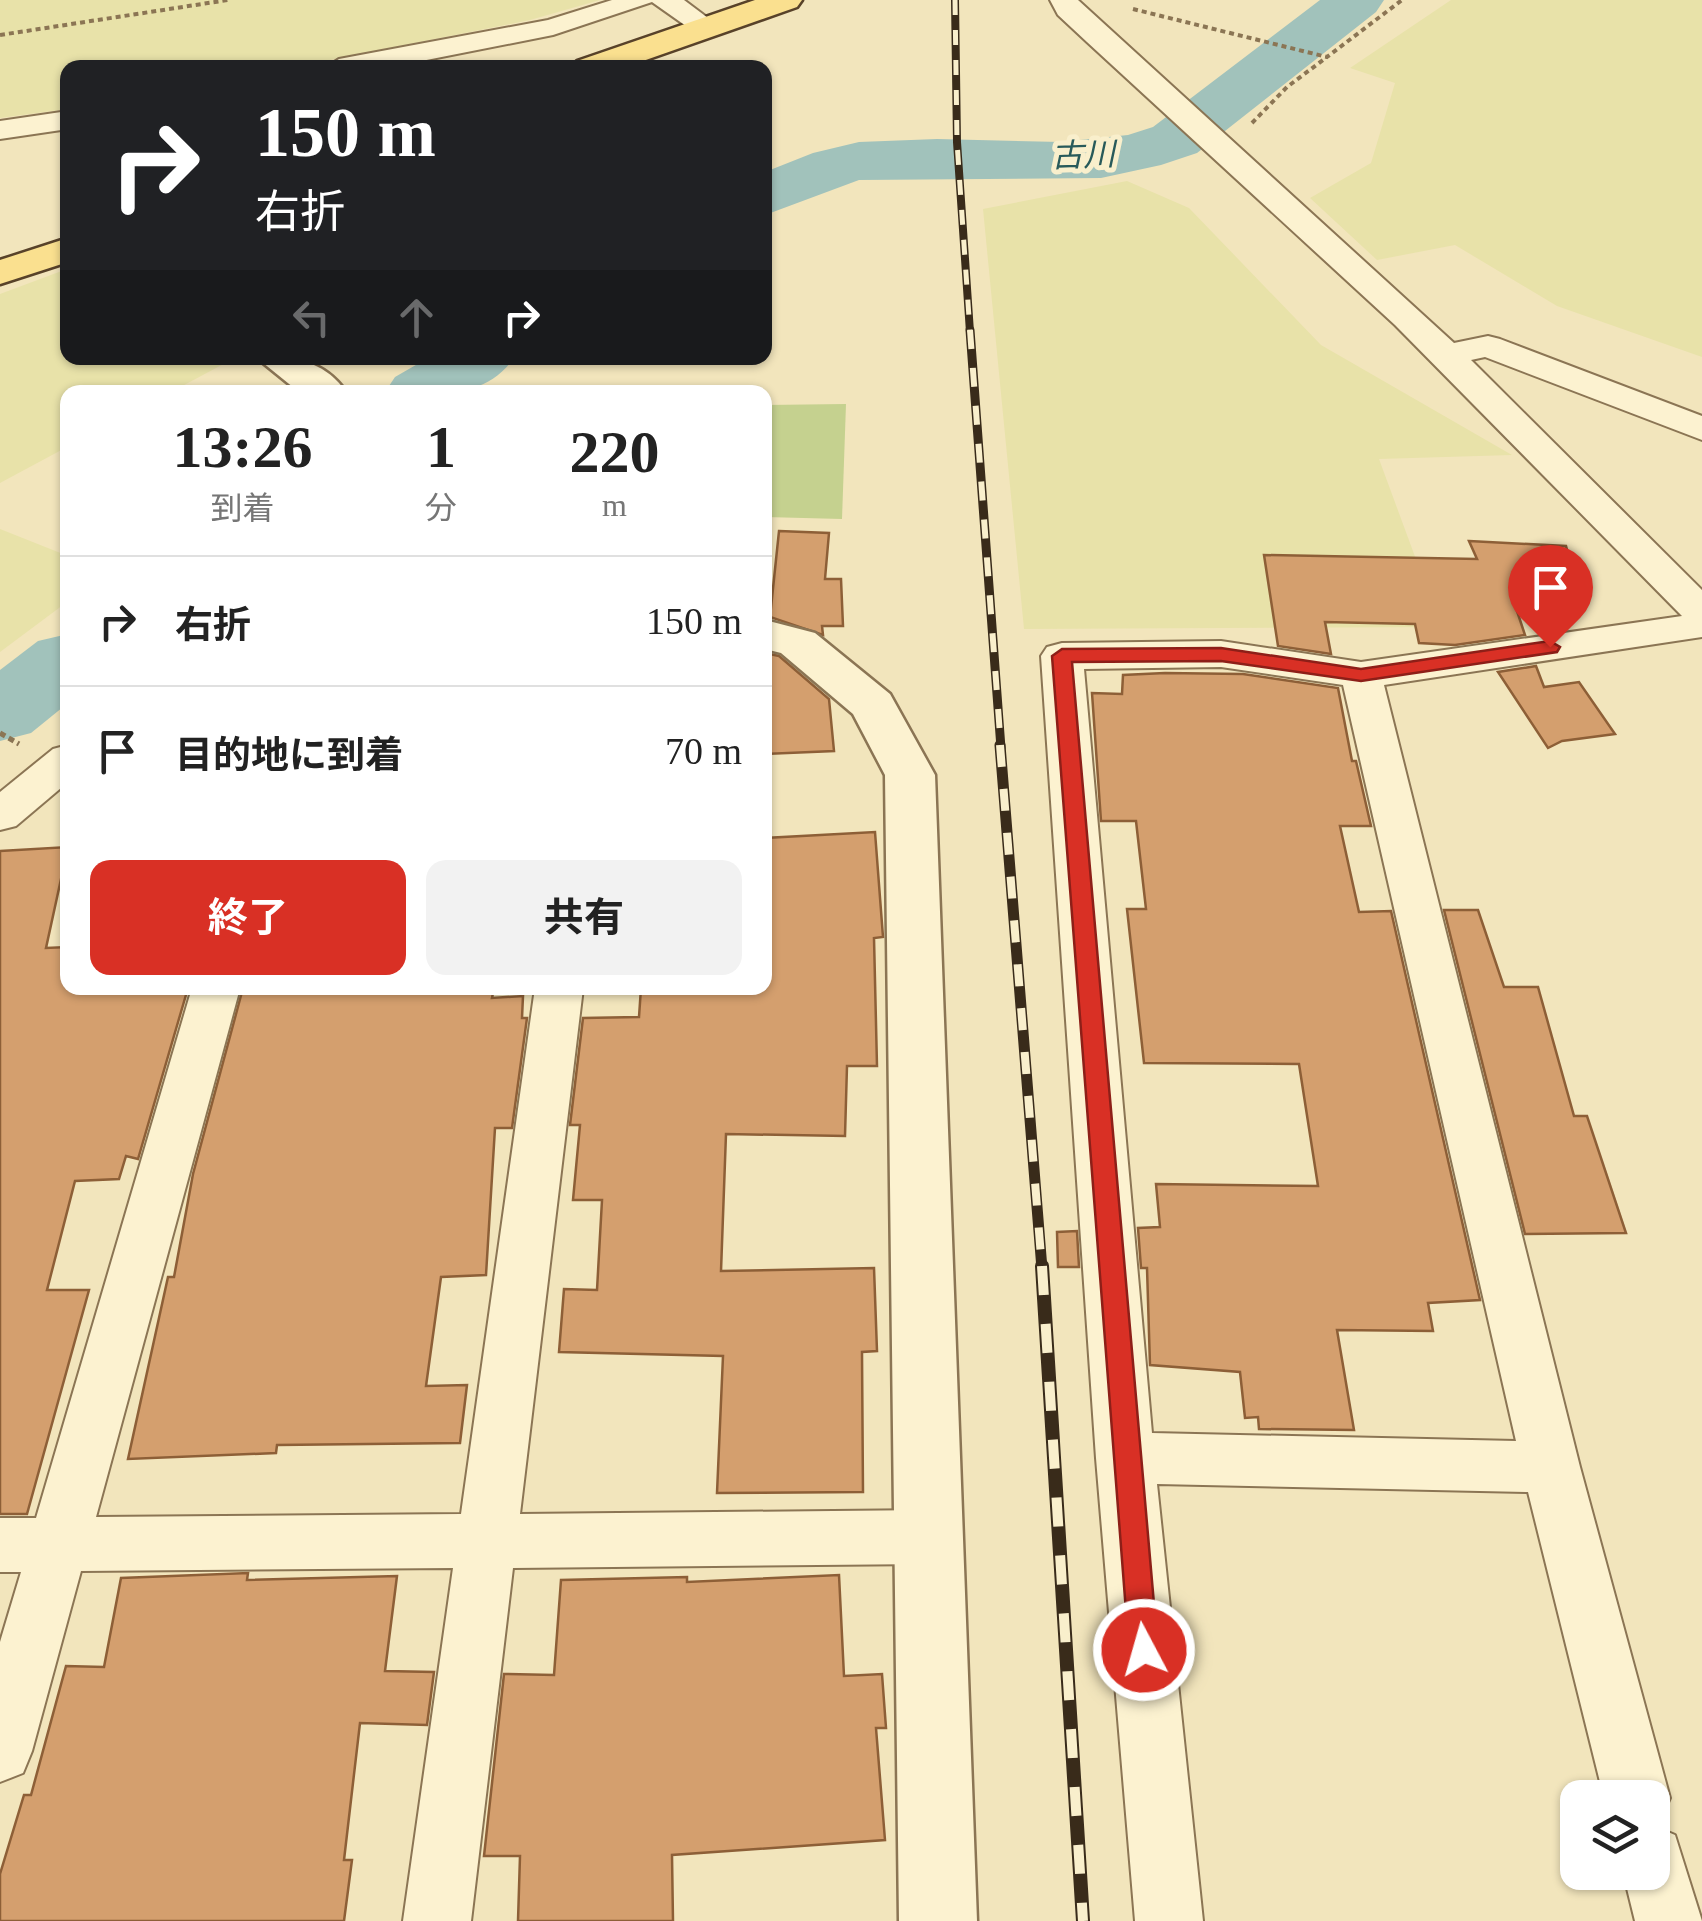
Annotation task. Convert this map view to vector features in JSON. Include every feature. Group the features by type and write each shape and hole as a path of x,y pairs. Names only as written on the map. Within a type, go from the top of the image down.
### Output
{"main road":[{"path":"612,60 786,0"},
{"path":"0,273 60,252"}],"street":[{"path":"381,60 553,27 640,0"},
{"path":"666,0 706,27"},
{"path":"1064,0 1068,9 1168,104 1306,223 1563,469 1702,613"},
{"path":"0,130 60,121"},
{"path":"1444,356 1488,346 1702,430"},
{"path":"287,365 315,385"},
{"path":"1169,1921 1126,1458 1062,656 1221,654 1361,675 1702,625"},
{"path":"772,636 798,643 873,705 910,775 938,1921"},
{"path":"1361,675 1551,1467 1632,1780"},
{"path":"0,815 60,766"},
{"path":"0,1751 214,995"},
{"path":"437,1921 558,995"},
{"path":"1126,1458 1551,1467"},
{"path":"0,1544 929,1537"},
{"path":"1661,1890 1669,1921"}],"path":[{"path":"0,35 228,0"},
{"path":"1219,148 1324,56 1402,0"},
{"path":"1132,9 1324,56"}],"shaded area":[{"path":"0,0 600,0 530,20 330,60 60,60 60,110 0,118"},
{"path":"1451,0 1702,0 1702,357 1557,306 1455,245 1377,260 1310,198 1371,163 1395,83 1350,68"},
{"path":"1127,181 1189,208 1321,345 1512,455 1379,459 1441,627 1024,629 983,209"},
{"path":"60,272 60,365 222,365 184,385 60,385 60,451 0,483 0,294"},
{"path":"0,529 60,553 60,607 0,652"}],"green space":[{"path":"846,404 842,519 772,517 772,405"}],"building":[{"path":"779,531 829,533 825,579 841,579 843,626 822,626 823,635 772,618"},
{"path":"1469,541 1566,546 1579,596 1511,593 1525,635 1455,645 1419,643 1415,624 1325,622 1331,654 1278,646 1264,555 1477,559"},
{"path":"772,654 779,656 829,699 834,751 772,754"},
{"path":"1536,666 1544,687 1579,682 1615,734 1562,741 1548,748 1498,672"},
{"path":"1243,674 1338,688 1352,761 1356,761 1371,826 1340,826 1359,912 1391,911 1480,1300 1428,1303 1433,1331 1337,1330 1354,1430 1259,1429 1258,1417 1245,1418 1240,1372 1150,1365 1147,1268 1141,1268 1138,1228 1160,1227 1156,1184 1318,1186 1299,1064 1144,1063 1127,909 1146,909 1136,821 1101,821 1092,693 1122,694 1123,675"},
{"path":"875,832 883,937 874,938 877,1066 847,1066 845,1136 726,1134 721,1271 874,1268 877,1351 862,1352 863,1492 717,1493 723,1356 559,1352 564,1289 597,1290 602,1200 573,1200 580,1125 570,1125 583,1018 639,1017 641,995 772,995 772,838"},
{"path":"60,847 60,884 46,948 60,947 60,995 186,995 138,1159 126,1156 119,1179 75,1181 47,1290 89,1290 27,1514 0,1514 0,851"},
{"path":"1444,910 1478,910 1504,987 1538,987 1574,1116 1587,1116 1626,1233 1525,1234"},
{"path":"241,995 523,996 522,1018 527,1018 512,1128 495,1128 486,1275 441,1277 426,1386 467,1385 460,1443 277,1445 276,1453 128,1459 168,1277 174,1277 193,1174"},
{"path":"1077,1231 1079,1267 1058,1267 1057,1232"},
{"path":"248,1573 247,1580 397,1576 385,1671 434,1672 427,1725 360,1723 344,1860 352,1860 344,1921 0,1921 0,1874 24,1795 31,1795 66,1666 104,1667 121,1578"},
{"path":"839,1575 844,1676 882,1674 886,1728 876,1728 885,1840 672,1855 673,1921 518,1921 520,1856 484,1856 504,1674 554,1675 561,1580 687,1577 687,1582"}],"waterway":[{"name":"古川","path":"772,193 859,161 1061,161 1139,152 1175,140 1356,0"},
{"name":"古川","path":"433,385 466,365"},
{"name":"古川","path":"0,713 60,666"}],"railway":[{"path":"955,0 957,142 970,332"},
{"path":"970,330 1001,748"},
{"path":"1000,745 1042,1269"},
{"path":"1042,1266 1083,1921"}],"route":[{"path":"1144,1650 1062,656 1221,654 1361,675 1550,647"}]}
